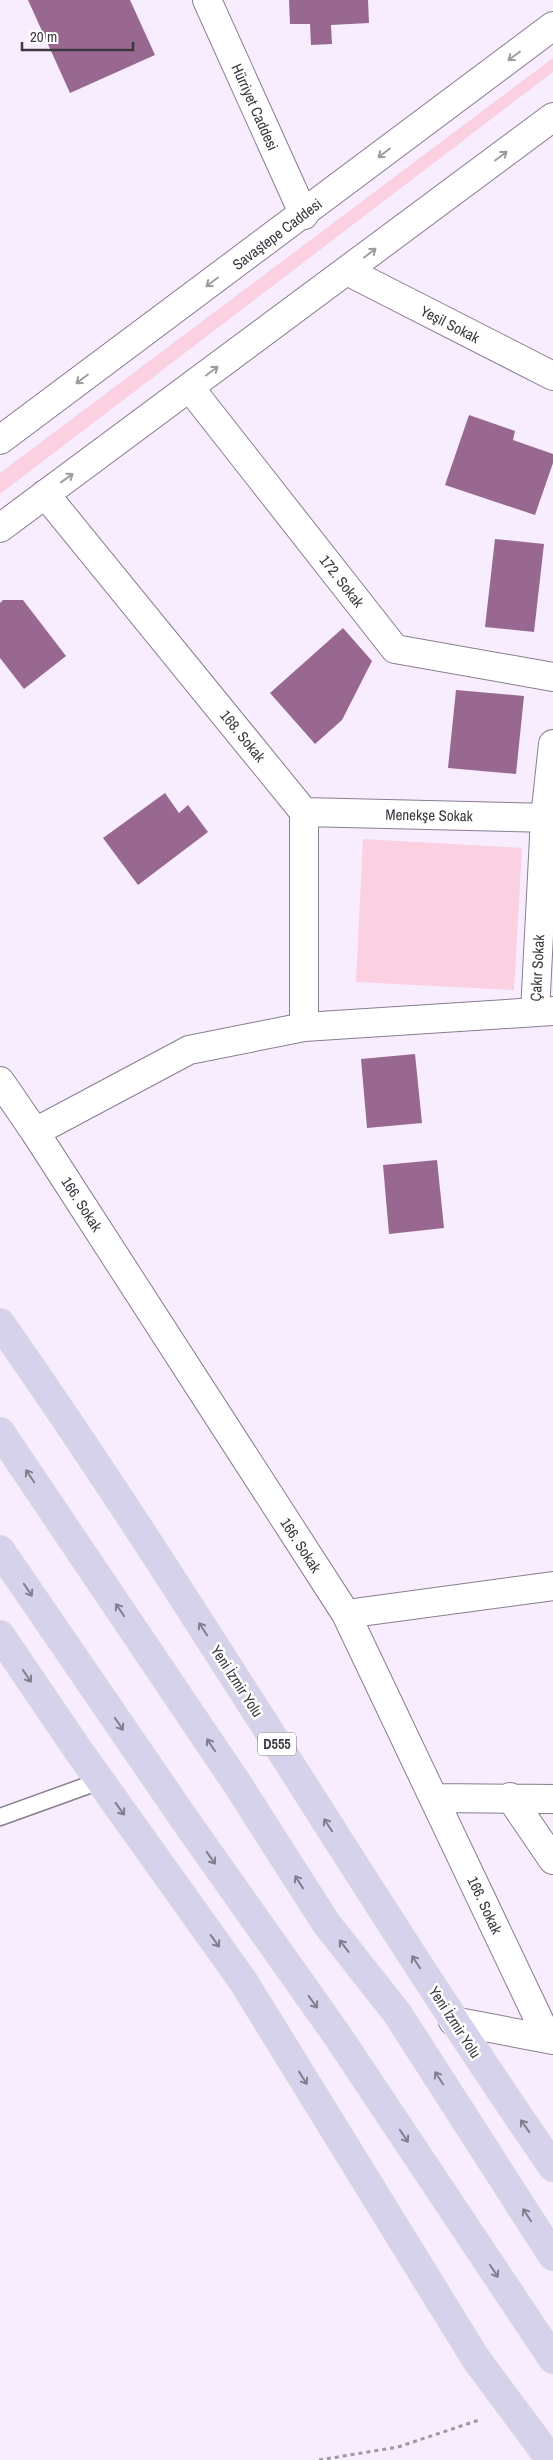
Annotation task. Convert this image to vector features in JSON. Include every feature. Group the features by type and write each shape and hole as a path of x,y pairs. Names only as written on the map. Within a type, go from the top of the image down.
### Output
{"highway":[{"name":"Yeni İzmir Yolu","path":"0,1323 76,1430 453,2021 553,2167"},
{"path":"0,1432 233,1777 326,1923 397,2013 553,2256"},
{"path":"0,1550 284,1962 337,2035 553,2359"},
{"path":"0,1635 100,1781 243,1981 476,2359 551,2460"}],"street":[{"name":"Hürriyet Caddesi","path":"207,0 304,214"},
{"name":"Savaştepe Caddesi","path":"0,440 553,26"},
{"path":"0,528 553,117"},
{"name":"Yeşil Sokak","path":"347,271 553,376"},
{"name":"172. Sokak","path":"190,388 395,649 553,677"},
{"name":"168. Sokak","path":"45,494 304,812"},
{"name":"Çakır Sokak","path":"544,1012 549,818 553,744"},
{"path":"304,812 304,1027"},
{"name":"Menekşe Sokak","path":"304,812 549,818"},
{"path":"35,1132 189,1050 304,1027 544,1012"},
{"name":"166. Sokak","path":"0,1081 35,1132 346,1614 551,2039"},
{"path":"346,1614 553,1586"},
{"path":"434,1798 510,1797 553,1799"},
{"path":"510,1797 553,1860"},
{"path":"453,2021 551,2039"}],"lane":[{"path":"0,1817 100,1781"}],"path":[{"path":"319,2460 398,2446 513,2408"}],"shaded area":[{"path":"553,58 553,72 0,494 0,473"},
{"path":"363,839 522,848 514,990 356,982"}],"building":[{"path":"28,0 130,0 155,55 70,93"},
{"path":"289,0 368,0 369,23 331,25 332,44 311,45 310,24 290,24"},
{"path":"469,415 515,431 513,440 553,454 553,463 535,515 445,485"},
{"path":"495,539 544,544 534,632 485,627"},
{"path":"3,600 23,600 66,656 24,689 0,658 0,603"},
{"path":"343,628 372,661 342,720 315,744 270,693"},
{"path":"456,690 524,696 516,774 448,768"},
{"path":"165,793 179,813 188,805 208,832 138,885 103,838"},
{"path":"415,1054 422,1123 367,1128 361,1059"},
{"path":"437,1160 444,1228 389,1234 383,1165"}]}
